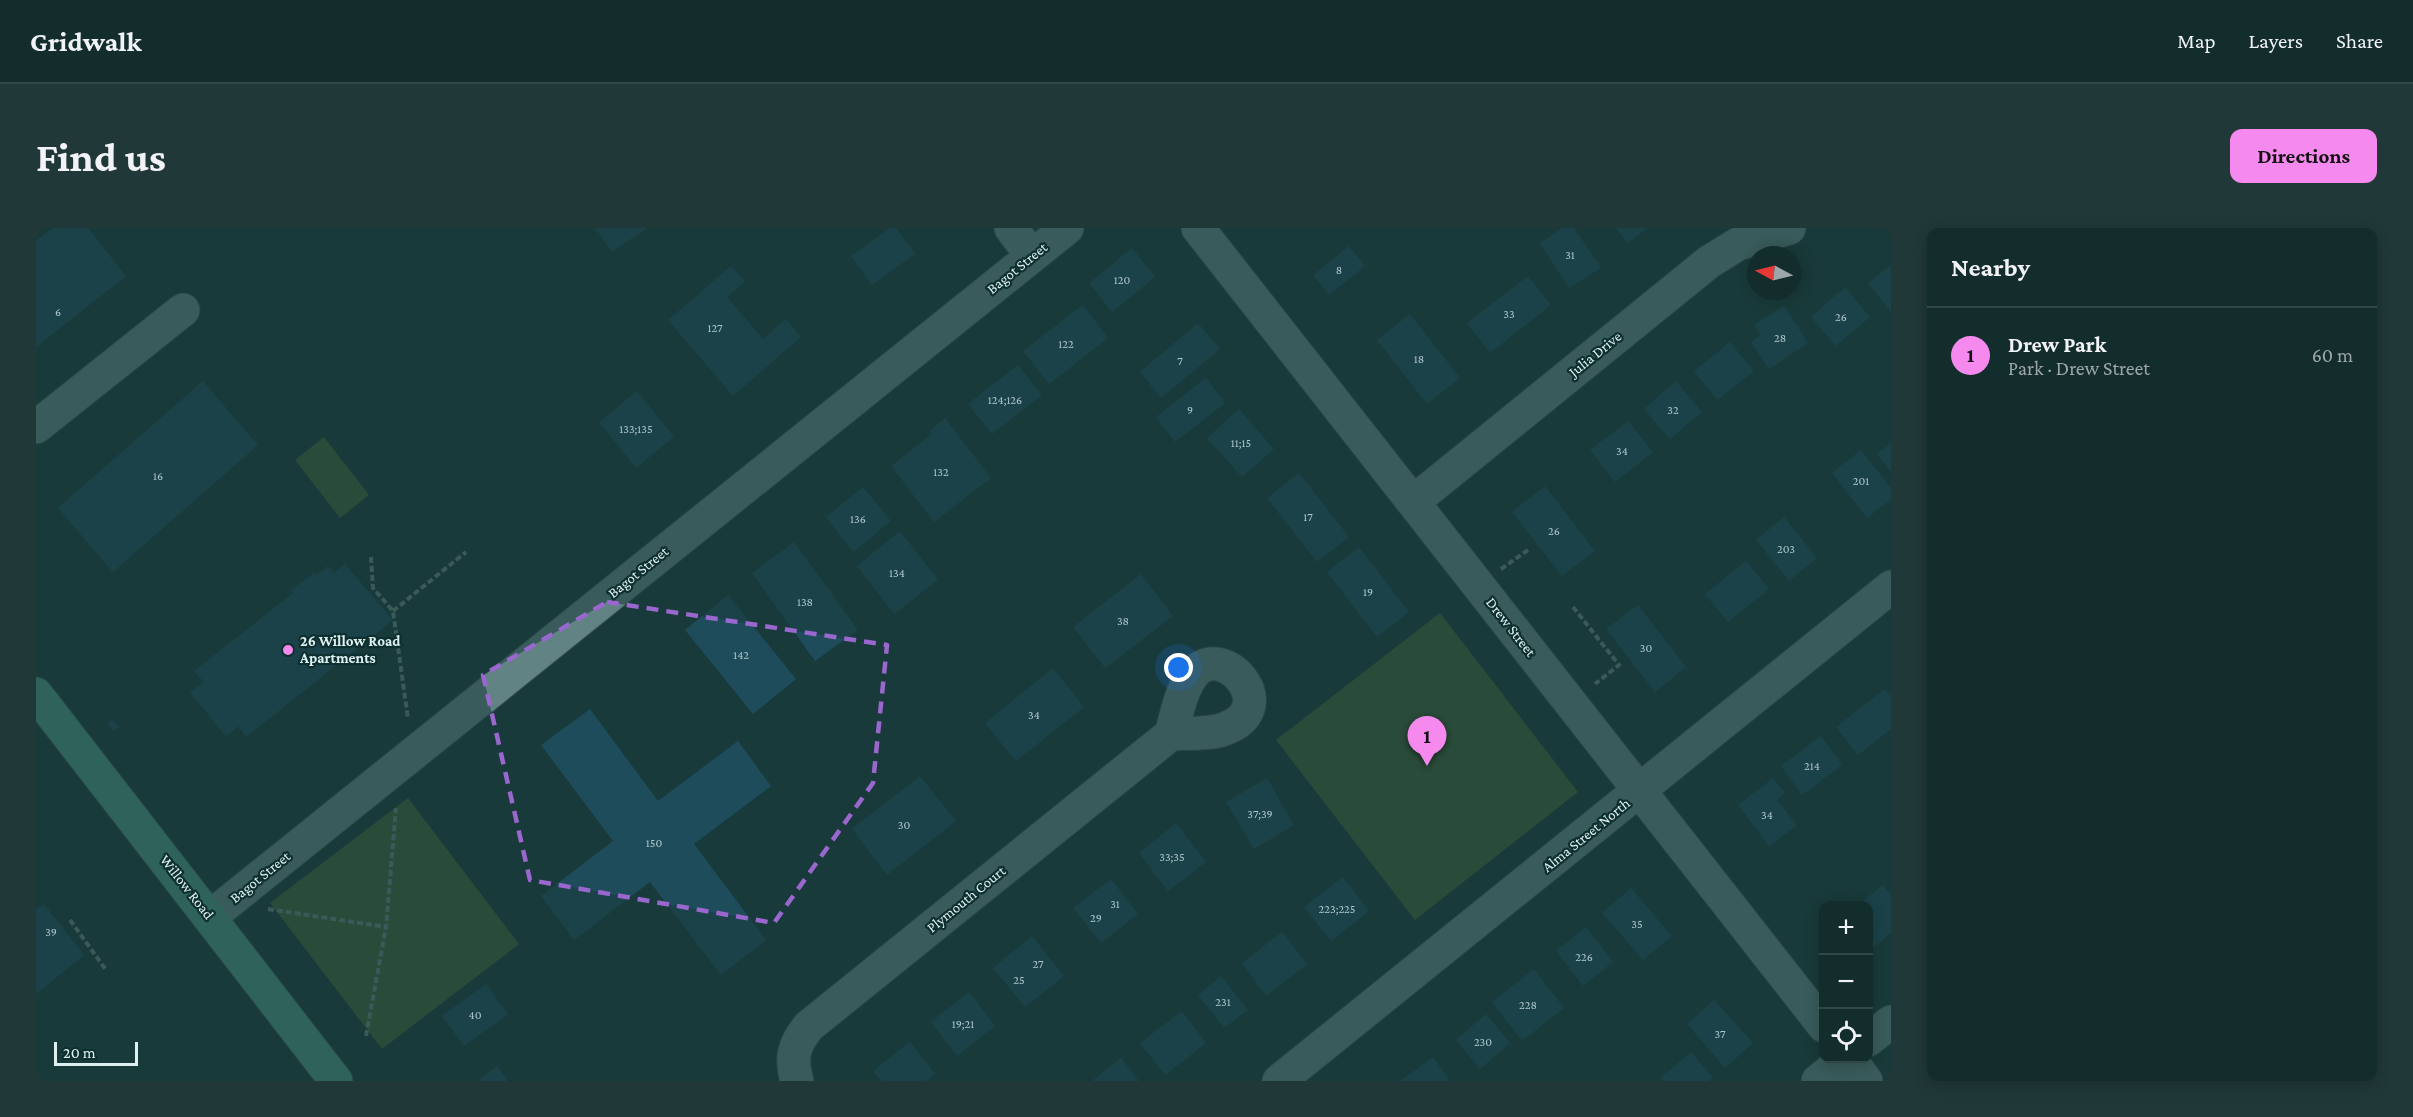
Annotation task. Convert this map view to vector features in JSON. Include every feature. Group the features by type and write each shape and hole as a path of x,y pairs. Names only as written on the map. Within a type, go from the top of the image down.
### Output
{"main road":[{"name":"Willow Road","path":"36,694 336,1081"}],"street":[{"path":"1011,228 1032,256"},
{"name":"Bagot Street","path":"210,917 1067,228"},
{"name":"Drew Street","path":"1198,228 1819,1020"},
{"name":"Julia Drive","path":"1413,502 1709,262 1738,244 1789,228"},
{"path":"36,427 183,310"},
{"name":"Alma Street North","path":"1280,1081 1891,587"},
{"name":"Plymouth Court","path":"797,1081 792,1065 795,1043 808,1026 1171,734"},
{"path":"1873,1037 1891,1022"},
{"path":"1818,1081 1842,1063"},
{"path":"1850,1063 1866,1081"}],"path":[{"path":"1501,569 1528,550"},
{"path":"393,611 466,552"},
{"path":"371,557 374,588 393,611 408,720"},
{"path":"1573,607 1619,665 1592,686"},
{"path":"366,1036 386,927 397,801"},
{"path":"266,909 386,927"},
{"path":"70,920 106,970"}],"highlighted area":[{"path":"607,602 887,645 873,783 774,923 530,880 483,675"}],"green space":[{"path":"324,437 369,495 340,518 295,460"},
{"path":"1440,613 1578,792 1415,920 1276,740"},
{"path":"408,798 519,944 382,1049 270,903"}],"building":[{"path":"53,228 88,228 126,276 36,347 36,241"},
{"path":"595,228 647,228 612,252"},
{"path":"890,228 896,228 915,254 872,285 851,256"},
{"path":"1562,228 1574,228 1601,268 1569,288 1540,243"},
{"path":"1616,228 1647,228 1628,243"},
{"path":"1349,246 1365,266 1329,295 1313,275"},
{"path":"1132,248 1155,277 1112,312 1089,283"},
{"path":"1891,265 1891,312 1868,283"},
{"path":"731,266 745,282 727,297 763,339 786,319 801,337 733,396 668,320"},
{"path":"1528,276 1551,305 1490,353 1467,323"},
{"path":"1845,287 1870,317 1836,346 1811,317"},
{"path":"1083,305 1108,338 1049,384 1023,351"},
{"path":"1784,306 1808,343 1769,369 1751,342 1761,335 1754,325"},
{"path":"1410,314 1460,378 1427,404 1377,340"},
{"path":"1198,323 1220,349 1161,398 1140,372"},
{"path":"1730,342 1754,371 1717,400 1694,371"},
{"path":"1018,365 1042,395 992,434 968,404"},
{"path":"1206,378 1225,403 1175,442 1156,417"},
{"path":"203,381 258,445 113,572 58,508"},
{"path":"1676,381 1702,412 1670,439 1644,409"},
{"path":"637,391 674,437 636,468 599,422"},
{"path":"1239,409 1274,449 1242,477 1207,438"},
{"path":"945,418 991,478 934,522 891,466 932,434 929,431"},
{"path":"1628,421 1653,452 1615,482 1590,450"},
{"path":"1891,443 1891,472 1877,454"},
{"path":"1861,450 1891,488 1891,499 1867,518 1832,473"},
{"path":"1299,473 1349,537 1317,562 1267,498"},
{"path":"1545,486 1595,551 1562,576 1512,512"},
{"path":"863,487 891,521 853,552 826,517"},
{"path":"1784,517 1817,558 1789,581 1756,540"},
{"path":"900,531 938,580 894,614 857,566"},
{"path":"794,542 858,630 815,661 752,573"},
{"path":"1359,547 1409,612 1377,637 1327,572"},
{"path":"1746,561 1769,589 1728,622 1705,594"},
{"name":"26 Willow Road Apartments","path":"345,564 393,620 246,737 238,726 226,737 190,692 204,682 194,671 293,593 291,590 314,573 316,575 328,566 334,573"},
{"path":"1141,574 1173,616 1105,668 1073,627"},
{"path":"728,595 796,679 753,714 685,630"},
{"path":"1638,605 1686,667 1655,692 1606,629"},
{"path":"1053,668 1084,707 1016,761 985,723"},
{"path":"1885,689 1891,697 1891,729 1858,755 1836,727"},
{"path":"590,709 658,801 738,741 771,786 694,844 766,940 721,975 650,882 574,940 541,896 613,841 541,745"},
{"path":"112,719 119,727 114,731 107,723"},
{"path":"1821,736 1842,765 1802,795 1781,766"},
{"path":"920,776 956,821 887,875 852,829"},
{"path":"1267,778 1294,825 1254,849 1226,802"},
{"path":"1773,778 1785,793 1777,800 1797,825 1769,846 1738,805"},
{"path":"1176,823 1206,862 1168,891 1139,853"},
{"path":"1343,877 1369,911 1331,941 1304,907"},
{"path":"1111,879 1138,914 1101,943 1073,908"},
{"path":"1883,885 1891,895 1891,933 1873,948 1873,901 1863,901"},
{"path":"1631,888 1672,936 1643,960 1602,913"},
{"path":"44,904 84,955 36,994 36,910"},
{"path":"1586,927 1613,962 1583,986 1556,951"},
{"path":"1282,932 1307,964 1266,996 1242,963"},
{"path":"1032,936 1064,976 1025,1007 993,968"},
{"path":"1534,969 1564,1008 1522,1041 1492,1002"},
{"path":"1221,976 1248,1010 1224,1028 1198,995"},
{"path":"486,984 508,1014 464,1046 442,1016"},
{"path":"969,992 995,1026 957,1056 931,1022"},
{"path":"1714,1000 1753,1043 1725,1068 1687,1024"},
{"path":"1182,1011 1206,1043 1165,1075 1140,1043"},
{"path":"1486,1014 1510,1043 1480,1069 1456,1040"},
{"path":"910,1042 935,1074 926,1081 882,1081 873,1071"},
{"path":"1691,1052 1713,1078 1709,1081 1662,1081 1660,1078"},
{"path":"1433,1057 1450,1081 1400,1081"},
{"path":"1121,1058 1139,1081 1092,1081"},
{"path":"497,1066 508,1081 477,1081"}],"place":[{"name":"26 Willow Road Apartments","path":"288,650"},
{"name":"Drew Park","path":"1427,766"}]}
